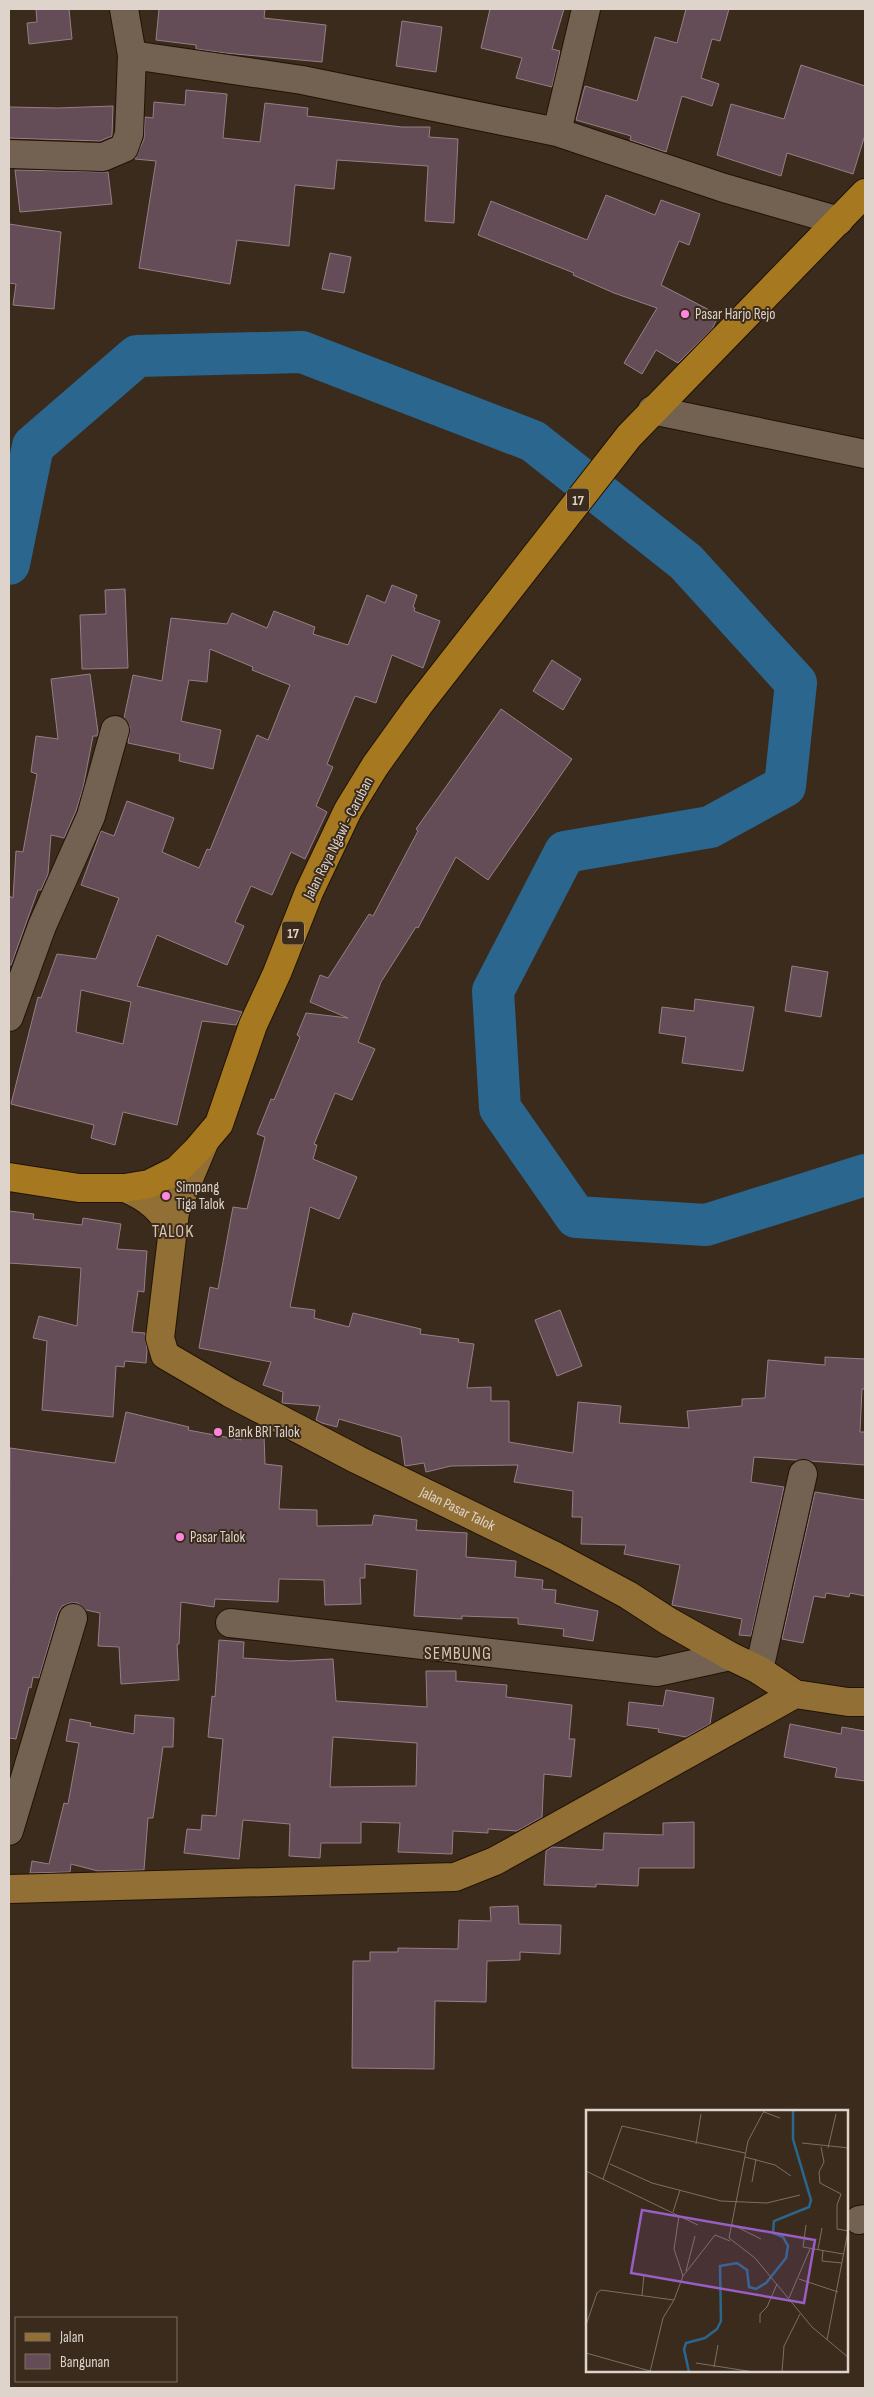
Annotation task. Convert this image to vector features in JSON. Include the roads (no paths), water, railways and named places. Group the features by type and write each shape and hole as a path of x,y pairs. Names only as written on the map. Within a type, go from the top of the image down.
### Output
{"highway":[{"name":"17","path":"652,410 865,193"},
{"name":"Jalan Raya Ngawi - Caruban","path":"9,1177 79,1188 125,1188 149,1184 177,1170 206,1140 219,1124 254,1025 309,892 348,810 375,766 418,706 629,436 652,410"}],"main road":[{"name":"Jalan Pasar Talok","path":"206,1140 175,1212 169,1282 160,1338 165,1355 230,1393 358,1460 555,1556 730,1656 758,1670 795,1694 848,1702 865,1702"},
{"path":"125,1188 149,1200 166,1218 172,1230"},
{"path":"9,1889 455,1877 495,1860 795,1694"}],"street":[{"path":"9,154 103,157 124,148 129,134 132,55 124,9"},
{"path":"557,132 586,9"},
{"path":"132,55 302,80 557,132 724,188 839,221"},
{"path":"652,410 865,454"},
{"path":"9,1017 42,926 91,816 115,730"},
{"path":"758,1670 803,1474"},
{"path":"9,1831 73,1618"},
{"path":"230,1623 658,1672 730,1656"}],"waterway":[{"path":"9,564 33,446 137,356 302,352 533,441 686,562 796,683 785,786 710,827 565,852 493,991 500,1108 576,1217 706,1225 865,1175"}],"place":[{"name":"Pasar Harjo Rejo","path":"685,314"},
{"name":"Simpang Tiga Talok","path":"166,1196"},
{"name":"Bank BRI Talok","path":"218,1432"},
{"name":"Pasar Talok","path":"180,1537"}],"district":[{"name":"TALOK","path":"173,1231"},
{"name":"SEMBUNG","path":"458,1653"}]}
